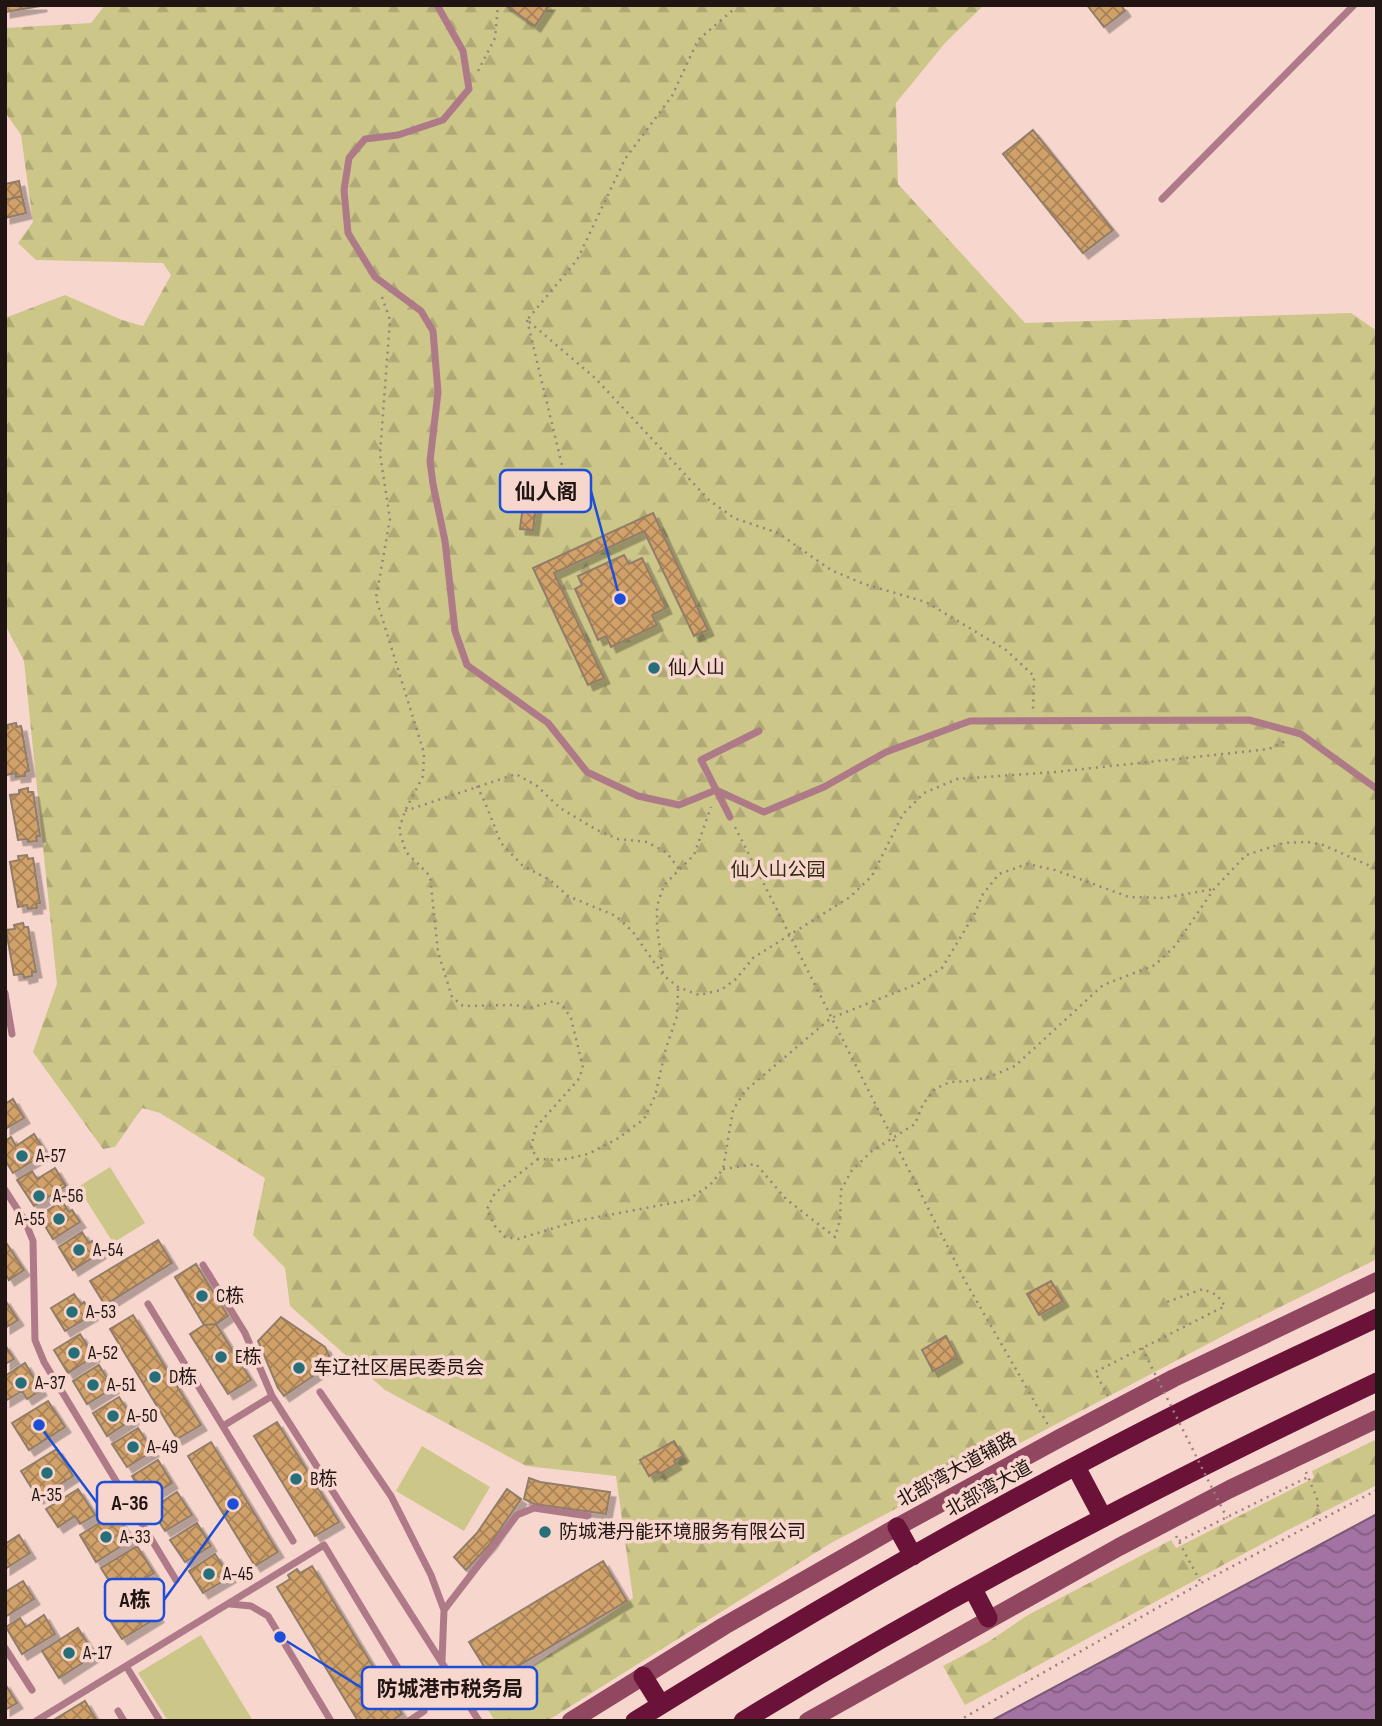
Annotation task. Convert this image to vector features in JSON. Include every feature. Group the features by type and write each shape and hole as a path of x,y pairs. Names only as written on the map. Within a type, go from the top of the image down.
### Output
{"highway":[{"name":"北部湾大道","path":"635,1721 752,1648 1076,1467 1189,1408 1377,1318"},
{"path":"743,1721 973,1588 1103,1518 1215,1458 1377,1381"},
{"path":"1076,1467 1103,1518"},
{"path":"897,1527 913,1556"},
{"path":"973,1588 988,1618"},
{"path":"643,1676 661,1705"}],"main road":[{"name":"北部湾大道辅路","path":"571,1721 724,1626 897,1527 1174,1378 1377,1281"},
{"path":"808,1721 988,1618 1168,1521 1377,1419"}],"lane":[{"path":"437,5 463,51 469,89 443,120 398,135 365,139 349,158 344,190 348,233 375,277 421,310 433,331 438,392 431,472 445,541 455,631 467,666 548,723 587,772 638,796 679,805 716,790 764,812 824,787 886,752 970,720 1249,720 1301,734 1377,789"},
{"path":"1162,199 1348,7"},
{"path":"730,817 701,760 759,731"},
{"path":"5,993 12,1034"},
{"path":"5,1190 25,1221 33,1241 34,1319 36,1340 44,1362 176,1580"},
{"path":"203,1265 245,1333 272,1396 479,1721"},
{"path":"148,1304 293,1541"},
{"path":"320,1392 391,1496 431,1575 444,1610 442,1662"},
{"path":"223,1426 272,1396"},
{"path":"444,1610 517,1515 534,1508 588,1516"},
{"path":"36,1721 324,1545 424,1711 409,1721"},
{"path":"228,1604 251,1606 268,1616 331,1721"},
{"path":"5,1648 32,1690"},
{"path":"126,1666 160,1721"},
{"path":"118,1711 124,1721"}],"path":[{"path":"469,89 495,38 498,5"},
{"path":"527,320 577,260 625,159 672,96 698,40 736,5"},
{"path":"375,277 390,320 380,454 390,519 376,598 424,753 423,776 405,811 399,830 406,852 430,876 438,952 453,997 463,1006 515,1005 530,1008 554,1001 564,1006 571,1018 583,1068 578,1080 536,1128 531,1148 538,1159"},
{"path":"527,320 566,482"},
{"path":"527,320 595,378 709,500 734,518 778,533 831,570 864,584 926,603 1006,650 1034,676 1033,719"},
{"path":"477,786 501,843 523,866 550,880 568,895 616,916 633,932 663,975 678,987 699,995 721,990 736,979 753,958 850,897 872,876 903,814 924,793 957,779 1055,772 1269,749 1301,734"},
{"path":"405,811 516,774 537,786 560,808 597,830 618,839 647,842 667,853 680,870"},
{"path":"663,975 657,906 664,885 694,855 716,790"},
{"path":"730,817 964,1279 1050,1429"},
{"path":"723,1169 756,1164 786,1199 835,1237 840,1220 841,1190 852,1170 872,1151 915,1124 923,1104 935,1089 950,1082 989,1077 1015,1066 1104,985 1155,965 1175,946 1214,889 1246,855 1284,843 1308,842 1323,845 1377,869"},
{"path":"678,987 677,1016 666,1048 656,1096 644,1119 617,1139 589,1154 561,1160 538,1159 495,1193 487,1209 494,1225 505,1237 519,1240 577,1222 688,1200 710,1185 723,1169 733,1110 745,1091 831,1018 917,984 942,968 974,915 983,894 999,874 1027,864 1055,870 1129,897 1164,898 1214,889"},
{"path":"1101,1369 1226,1306 1217,1296 1203,1289 1164,1303"},
{"path":"1142,1348 1227,1518"},
{"path":"1298,1456 1318,1501 1317,1520"},
{"path":"1179,1541 1308,1477"},
{"path":"958,1721 1201,1583 1377,1490"},
{"path":"1168,1521 1201,1583"}],"green space":[{"name":"仙人山公园","path":"105,5 984,5 945,43 896,103 898,184 1025,323 1351,313 1377,331 1377,1259 1238,1328 831,1543 547,1721 495,1721 482,1700 633,1598 616,1476 526,1466 385,1390 290,1306 285,1268 253,1235 265,1178 160,1113 142,1108 115,1147 103,1149 33,1052 57,984 24,661 5,624 5,318 65,295 122,320 143,326 171,275 163,263 36,260 18,243 33,222 21,135 5,112 5,28 91,23"},
{"path":"579,475 598,513 564,530 545,493"},
{"path":"110,1167 145,1223 113,1243 78,1187"},
{"path":"1377,1439 1377,1485 1286,1531 965,1705 943,1666 988,1642 1028,1615 1171,1540 1176,1548 1314,1478 1312,1471"},
{"path":"422,1446 490,1487 464,1531 396,1491"},
{"path":"201,1635 253,1721 168,1721 138,1673"}],"water":[{"path":"1377,1514 1377,1721 991,1721"}],"building":[{"path":"5,5 41,5 41,6 5,12"},
{"path":"505,5 549,5 535,26"},
{"path":"1087,5 1121,5 1125,11 1104,27"},
{"path":"1033,130 1113,230 1083,253 1003,154"},
{"path":"19,181 22,196 5,200 5,184"},
{"path":"22,196 26,213 5,218 5,200"},
{"path":"523,505 536,507 533,530 520,529"},
{"path":"653,513 708,630 694,636 644,531 554,573 604,678 588,685 533,568"},
{"path":"624,555 629,564 642,558 666,608 652,615 657,625 611,647 606,636 598,640 575,589 582,585 578,576"},
{"path":"16,723 17,727 21,726 29,771 25,772 25,776 16,777 16,773 6,775 5,729 8,728 7,725"},
{"path":"28,788 28,792 33,792 40,836 36,837 37,841 28,842 27,839 18,840 10,795 19,794 19,790"},
{"path":"27,855 28,859 33,858 40,903 36,904 37,908 28,909 27,905 18,907 10,862 19,860 18,856"},
{"path":"23,923 24,927 28,927 36,972 24,978 23,974 14,975 6,930 15,929 14,925"},
{"path":"13,1099 24,1118 5,1129 5,1104"},
{"name":"A-57","path":"34,1134 46,1153 13,1173 5,1160 5,1141 11,1137 16,1146"},
{"name":"A-56","path":"55,1168 66,1186 34,1206 17,1180 32,1171 37,1179"},
{"name":"A-55","path":"62,1201 80,1222 53,1239 39,1216"},
{"name":"A-54","path":"82,1232 100,1253 73,1270 59,1247"},
{"path":"158,1240 172,1263 105,1305 90,1281"},
{"path":"7,1244 24,1270 9,1280 5,1273"},
{"name":"C栋","path":"196,1264 228,1316 216,1324 204,1325 175,1277"},
{"path":"1051,1281 1063,1301 1039,1315 1027,1294"},
{"name":"A-53","path":"74,1294 81,1304 84,1302 92,1315 65,1331 51,1308"},
{"path":"5,1300 18,1320 5,1328"},
{"name":"D栋","path":"133,1315 201,1425 177,1439 110,1329"},
{"path":"281,1317 325,1347 331,1360 329,1365 284,1396 258,1341"},
{"name":"E栋","path":"216,1324 251,1380 228,1394 190,1334 204,1325"},
{"name":"A-52","path":"80,1334 94,1356 68,1373 54,1350"},
{"path":"946,1336 957,1357 933,1371 922,1350"},
{"path":"5,1345 14,1359 5,1364"},
{"name":"A-37","path":"25,1363 41,1390 27,1399 22,1391 5,1401 5,1376"},
{"name":"A-51","path":"99,1365 113,1388 87,1404 73,1381"},
{"name":"A-50","path":"119,1397 133,1419 107,1436 93,1413"},
{"path":"48,1401 65,1427 29,1450 12,1423"},
{"name":"B栋","path":"277,1422 339,1522 315,1536 254,1436"},
{"name":"A-49","path":"138,1428 153,1451 127,1467 112,1444"},
{"path":"674,1441 683,1456 674,1461 676,1464 659,1474 657,1471 649,1476 640,1460"},
{"path":"211,1442 278,1552 255,1566 188,1456"},
{"name":"A-35","path":"57,1449 73,1476 38,1498 21,1471"},
{"path":"158,1460 172,1483 146,1499 132,1476"},
{"path":"529,1478 610,1492 606,1514 534,1504 524,1499"},
{"path":"78,1489 95,1515 80,1524 75,1516 58,1527 46,1509"},
{"path":"507,1489 521,1499 490,1544 466,1570 454,1557 477,1533"},
{"path":"177,1492 192,1515 165,1531 151,1509"},
{"name":"A-33","path":"115,1513 132,1539 96,1562 80,1535"},
{"path":"197,1523 211,1546 185,1562 170,1540"},
{"path":"19,1535 30,1553 5,1569 5,1544"},
{"path":"137,1546 154,1573 118,1595 101,1568"},
{"name":"A-45","path":"215,1554 230,1577 203,1593 189,1571"},
{"path":"603,1561 627,1601 493,1681 469,1642"},
{"path":"312,1566 402,1714 391,1721 358,1721 277,1587 290,1579 288,1575 297,1569 300,1573"},
{"path":"23,1581 34,1599 5,1617 5,1592"},
{"path":"141,1590 158,1617 122,1639 105,1613"},
{"path":"44,1615 55,1634 22,1654 6,1627 20,1618 26,1627"},
{"name":"A-17","path":"78,1628 95,1655 59,1678 42,1651"},
{"path":"5,1684 17,1703 5,1710"},
{"path":"85,1701 97,1721 52,1721"}],"place":[{"name":"仙人阁","path":"620,599"},
{"name":"仙人山","path":"654,668"},
{"name":"A-57","path":"22,1156"},
{"name":"A-56","path":"39,1196"},
{"name":"A-55","path":"59,1219"},
{"name":"A-54","path":"79,1250"},
{"name":"C栋","path":"202,1296"},
{"name":"A-53","path":"72,1312"},
{"name":"A-52","path":"74,1353"},
{"name":"E栋","path":"221,1357"},
{"name":"车辽社区居民委员会","path":"299,1368"},
{"name":"D栋","path":"155,1377"},
{"name":"A-37","path":"21,1383"},
{"name":"A-51","path":"93,1385"},
{"name":"A-50","path":"113,1416"},
{"name":"A-36","path":"39,1425"},
{"name":"A-49","path":"133,1447"},
{"name":"A-35","path":"47,1473"},
{"name":"B栋","path":"296,1479"},
{"name":"A栋","path":"233,1504"},
{"name":"防城港丹能环境服务有限公司","path":"545,1532"},
{"name":"A-33","path":"106,1537"},
{"name":"A-45","path":"209,1574"},
{"name":"防城港市税务局","path":"280,1637"},
{"name":"A-17","path":"69,1653"}]}
